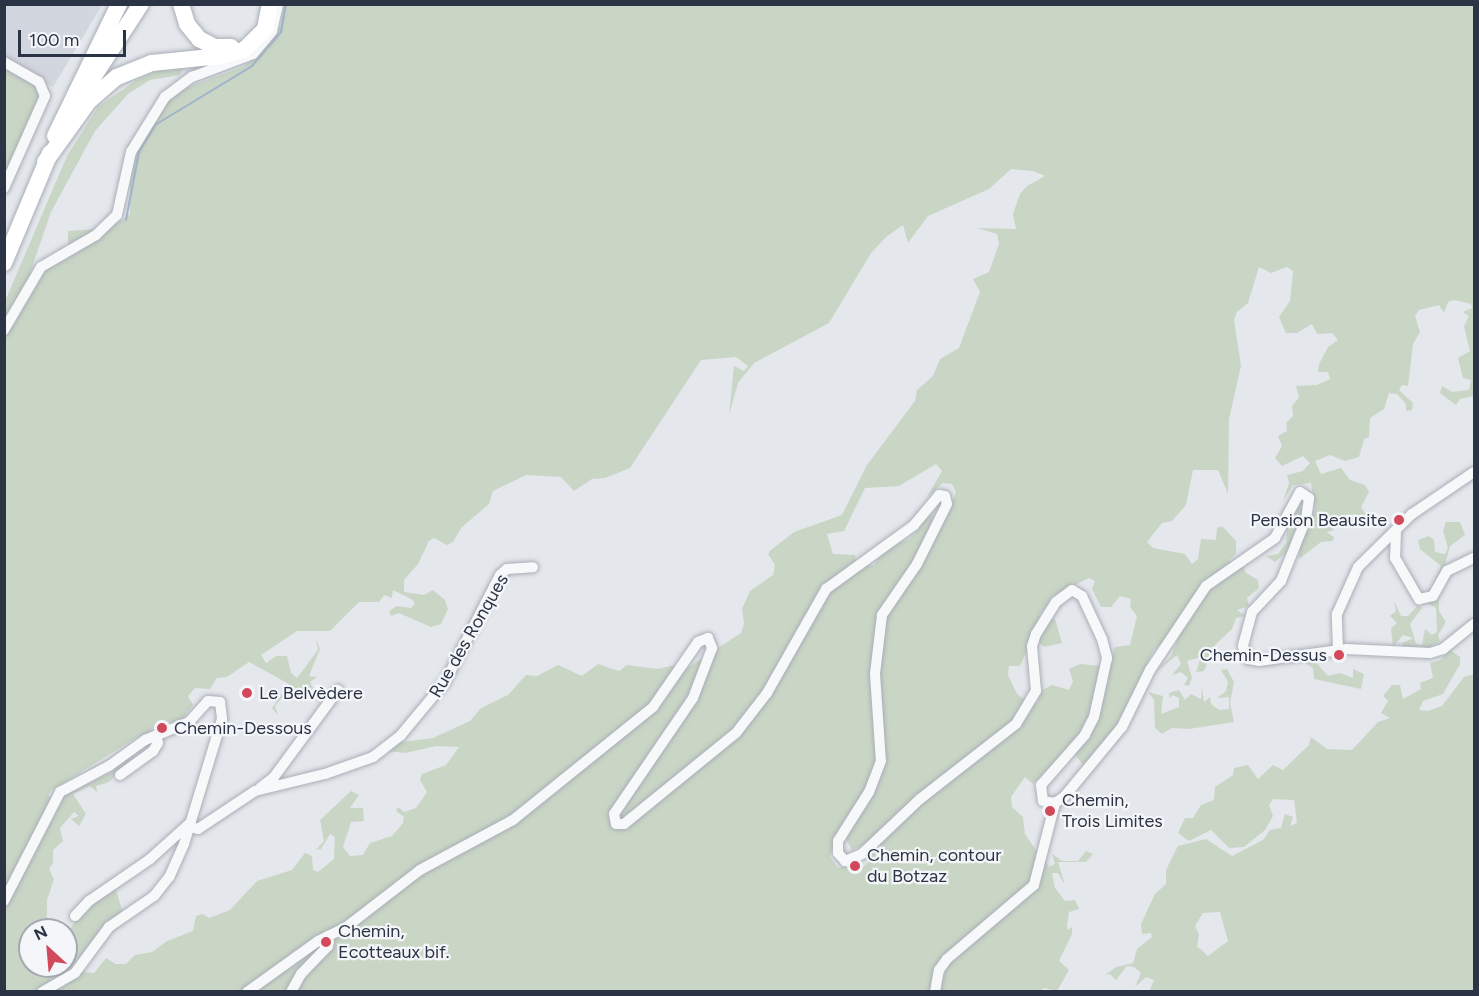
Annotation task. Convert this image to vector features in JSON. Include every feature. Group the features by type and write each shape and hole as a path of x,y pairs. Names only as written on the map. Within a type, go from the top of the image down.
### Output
{"highway":[{"path":"4,263 75,90 119,4"},
{"path":"45,162 99,69 141,4"},
{"path":"99,69 150,4"},
{"path":"181,4 187,24 195,36 222,48 237,45 251,36 261,20 262,4"},
{"path":"45,162 89,101 117,77 152,63 221,56 244,50 265,29 270,4"}],"street":[{"path":"4,330 41,267 121,218 131,152 160,103 192,77 255,52 272,31 278,4"},
{"path":"4,62 40,84 45,96 4,188"},
{"path":"1338,650 1337,614 1348,584 1361,563 1422,507 1474,472"},
{"path":"935,992 939,970 947,958 1034,885 1055,803 1079,783 1115,736 1150,670 1209,583 1275,538 1300,492 1309,498 1306,519 1281,581 1252,612 1244,650 1254,661 1338,650 1432,653 1474,624"},
{"path":"247,992 328,936 345,928 420,870 509,822 606,748 657,703 698,642 708,638 712,648 693,698 614,814 616,824 624,824 736,733 767,693 826,590 914,525 939,495 945,496 947,504 914,569 891,596 882,615 874,674 881,761 869,792 841,834 838,853 844,861 856,859 920,799 1016,724 1036,691 1032,646 1036,633 1056,602 1072,590 1082,596 1102,639 1107,658 1094,717 1085,735 1041,785 1043,801 1055,803"},
{"path":"1396,531 1395,558 1419,599 1433,596 1447,571 1474,558"},
{"name":"Rue des Ronques","path":"190,825 198,829 255,791 370,759 402,735 450,675 500,575 508,568 533,567"},
{"path":"255,791 274,777 338,690"},
{"path":"4,901 60,792 156,735 189,722 210,700 223,705 190,825 179,858 162,888 109,927 72,976 42,992"},
{"path":"120,775 153,751 158,743 156,735"},
{"path":"75,916 94,897 150,859 190,825"},
{"path":"291,992 301,974 328,946 328,936"}],"shaded area":[{"path":"5,5 102,5 53,87 5,58"}],"green space":[{"path":"284,5 1474,5 1474,396 1460,399 1456,405 1440,393 1442,386 1452,392 1469,390 1471,380 1463,378 1458,358 1470,351 1464,326 1469,316 1463,312 1472,308 1471,304 1454,300 1448,302 1444,313 1439,305 1419,310 1415,316 1420,332 1413,344 1408,386 1402,385 1399,390 1413,403 1412,410 1406,411 1406,404 1397,394 1389,393 1384,409 1370,418 1369,437 1364,439 1359,457 1345,461 1330,455 1315,461 1321,474 1341,468 1350,480 1365,485 1369,492 1361,507 1366,515 1354,521 1341,517 1332,531 1326,532 1334,537 1333,541 1321,542 1299,559 1300,545 1294,533 1290,549 1275,562 1266,556 1278,554 1286,543 1287,529 1295,509 1305,505 1302,531 1308,531 1315,508 1311,483 1293,485 1283,501 1289,483 1287,475 1303,471 1310,463 1303,456 1282,466 1275,458 1282,446 1278,436 1287,431 1286,423 1293,416 1292,406 1299,397 1296,386 1317,385 1330,379 1328,372 1318,372 1319,364 1328,347 1338,340 1332,333 1317,334 1312,324 1297,333 1286,333 1279,317 1290,301 1293,271 1287,267 1271,273 1259,267 1248,303 1237,312 1234,320 1241,366 1229,419 1228,494 1218,470 1193,470 1186,505 1172,521 1162,523 1147,542 1153,548 1185,554 1192,564 1198,559 1201,539 1216,540 1217,528 1222,526 1236,541 1236,554 1228,561 1243,563 1245,572 1258,580 1259,588 1247,598 1249,606 1237,610 1245,616 1236,618 1232,629 1215,645 1204,671 1196,672 1201,657 1187,661 1192,678 1189,686 1184,685 1188,678 1181,672 1172,675 1181,664 1177,655 1155,673 1171,656 1180,634 1175,628 1153,652 1113,732 1083,765 1074,753 1058,758 1033,784 1025,777 1011,797 1012,807 1023,817 1025,834 1037,852 1034,868 1045,859 1049,867 1055,864 1052,854 1062,861 1078,861 1086,851 1093,854 1086,862 1058,862 1065,885 1058,873 1052,873 1055,888 1065,901 1075,900 1079,909 1069,912 1067,926 1068,930 1072,927 1072,934 1059,961 1069,970 1057,991 1044,988 1039,992 5,992 6,299 67,156 98,107 135,81 161,69 177,66 183,70 180,75 150,80 128,94 95,131 51,212 30,273 68,259 68,231 110,228 130,214 130,162 167,100 185,88 242,67 268,50 281,24","holes":["1011,169 1033,171 1045,176 1027,186 1020,194 1013,214 1016,229 977,228 997,234 999,244 989,272 973,279 980,292 959,348 940,359 933,376 917,390 915,401 867,465 842,515 794,532 771,550 768,554 775,565 773,575 750,591 742,609 744,624 741,633 684,670 676,665 658,669 627,665 619,671 598,664 582,676 558,665 537,676 526,675 508,695 481,708 470,721 433,738 396,743 389,751 405,753 436,746 459,747 446,765 422,774 420,780 427,792 416,808 404,812 398,807 396,811 404,817 403,823 392,836 370,843 363,855 350,856 343,847 351,822 364,821 363,808 350,808 359,795 351,791 320,820 324,841 316,850 321,849 330,834 335,837 334,859 318,872 313,870 312,856 305,853 292,870 257,881 230,910 209,918 203,914 196,916 193,931 167,941 152,952 135,955 126,964 116,964 106,958 94,973 80,972 123,913 115,887 80,913 77,918 78,978 18,978 18,918 47,918 47,900 54,879 49,869 53,863 53,850 63,841 60,828 74,812 79,816 71,819 79,826 86,814 73,794 90,786 97,792 96,786 109,782 134,755 112,772 64,795 58,804 48,795 52,790 139,736 147,736 158,721 173,722 183,718 193,705 188,696 195,688 210,689 217,678 227,677 249,662 289,684 272,708 278,715 275,706 291,687 303,690 321,705 309,693 313,688 310,682 317,677 309,676 320,649 316,639 318,650 297,678 291,673 287,656 276,656 266,663 261,655 297,631 330,631 359,602 379,602 384,595 392,598 393,590 413,600 415,604 411,608 397,606 389,611 391,616 399,613 431,627 441,624 448,609 445,600 433,590 424,595 404,592 404,580 418,564 429,541 434,538 447,545 453,542 462,527 489,504 493,491 526,475 561,477 574,491 592,479 605,478 630,468 701,360 736,357 748,366 744,371 734,366 729,415 738,383 754,363 829,323 871,253 886,237 903,225 908,243 928,216 989,189","936,464 942,471 927,497 943,483 952,484 956,492 951,504 933,521 932,514 917,526 919,529 909,539 885,549 874,565 857,567 855,555 833,554 827,534 844,531 865,488 899,486","1089,578 1095,581 1092,589 1101,607 1111,607 1120,596 1131,599 1130,607 1137,616 1130,645 1115,647 1111,659 1101,666 1080,664 1069,669 1073,681 1069,690 1052,685 1041,691 1037,703 1028,702 1017,694 1008,675 1009,666 1020,666 1029,646 1038,641 1044,647 1062,643 1055,619 1039,619 1040,615 1053,596","836,837 845,837 852,850 870,842 875,848 870,861 852,873 845,866 838,868 830,857"]},
{"path":"5,67 37,87 40,102 5,181"},
{"path":"1446,522 1460,522 1465,535 1450,546 1446,561 1439,596 1439,611 1446,622 1438,635 1440,641 1429,648 1404,647 1402,643 1413,638 1403,635 1393,647 1391,628 1397,623 1390,616 1396,611 1394,601 1401,616 1408,616 1418,605 1422,608 1410,624 1416,644 1422,645 1425,629 1432,635 1437,632 1436,608 1426,603 1441,566 1420,549 1418,540 1429,536 1434,540 1435,552 1445,554 1448,548 1443,531"},
{"path":"1450,650 1460,657 1460,664 1443,694 1423,701 1419,710 1428,711 1442,706 1464,677 1474,674 1474,991 1149,992 1154,980 1146,977 1135,987 1141,973 1134,967 1127,966 1116,980 1110,974 1105,975 1116,967 1133,963 1137,949 1152,937 1151,933 1142,934 1141,924 1155,894 1166,884 1166,870 1178,846 1206,839 1232,856 1263,840 1270,830 1281,828 1285,814 1293,817 1290,826 1297,823 1294,800 1273,799 1269,805 1273,816 1265,830 1244,847 1229,848 1211,830 1189,841 1178,833 1185,818 1193,818 1201,805 1214,800 1215,787 1233,775 1234,768 1248,765 1258,779 1273,765 1283,770 1309,745 1311,737 1327,749 1352,750 1378,722 1390,718 1381,713 1388,701 1383,696 1392,685 1400,685 1403,699 1421,689 1420,683 1433,678 1430,663 1440,660","holes":["1220,912 1228,941 1208,956 1197,946 1199,934 1195,926 1203,913"]},
{"path":"1313,659 1328,676 1340,673 1353,678 1353,669 1364,674 1361,689 1314,679 1313,668 1305,663"},
{"path":"1227,669 1234,682 1230,703 1234,722 1189,729 1172,728 1162,734 1155,728 1154,700 1148,692 1163,696 1161,714 1179,707 1179,698 1173,695 1170,698 1169,693 1179,690 1185,700 1191,694 1201,699 1202,687 1204,702 1210,697 1211,704 1219,710 1229,709 1229,697 1217,698 1226,691 1228,682 1221,670"}],"waterway":[{"path":"126,220 139,152 155,125 252,66 281,32 286,4"}],"place":[{"name":"Pension Beausite","path":"1399,520"},
{"name":"Chemin-Dessus","path":"1339,655"},
{"name":"Le Belvèdere","path":"247,693"},
{"name":"Chemin-Dessous","path":"162,728"},
{"name":"Chemin, Trois Limites","path":"1050,811"},
{"name":"Chemin, contour du Botzaz","path":"855,866"},
{"name":"Chemin, Ecotteaux bif.","path":"326,942"}]}
